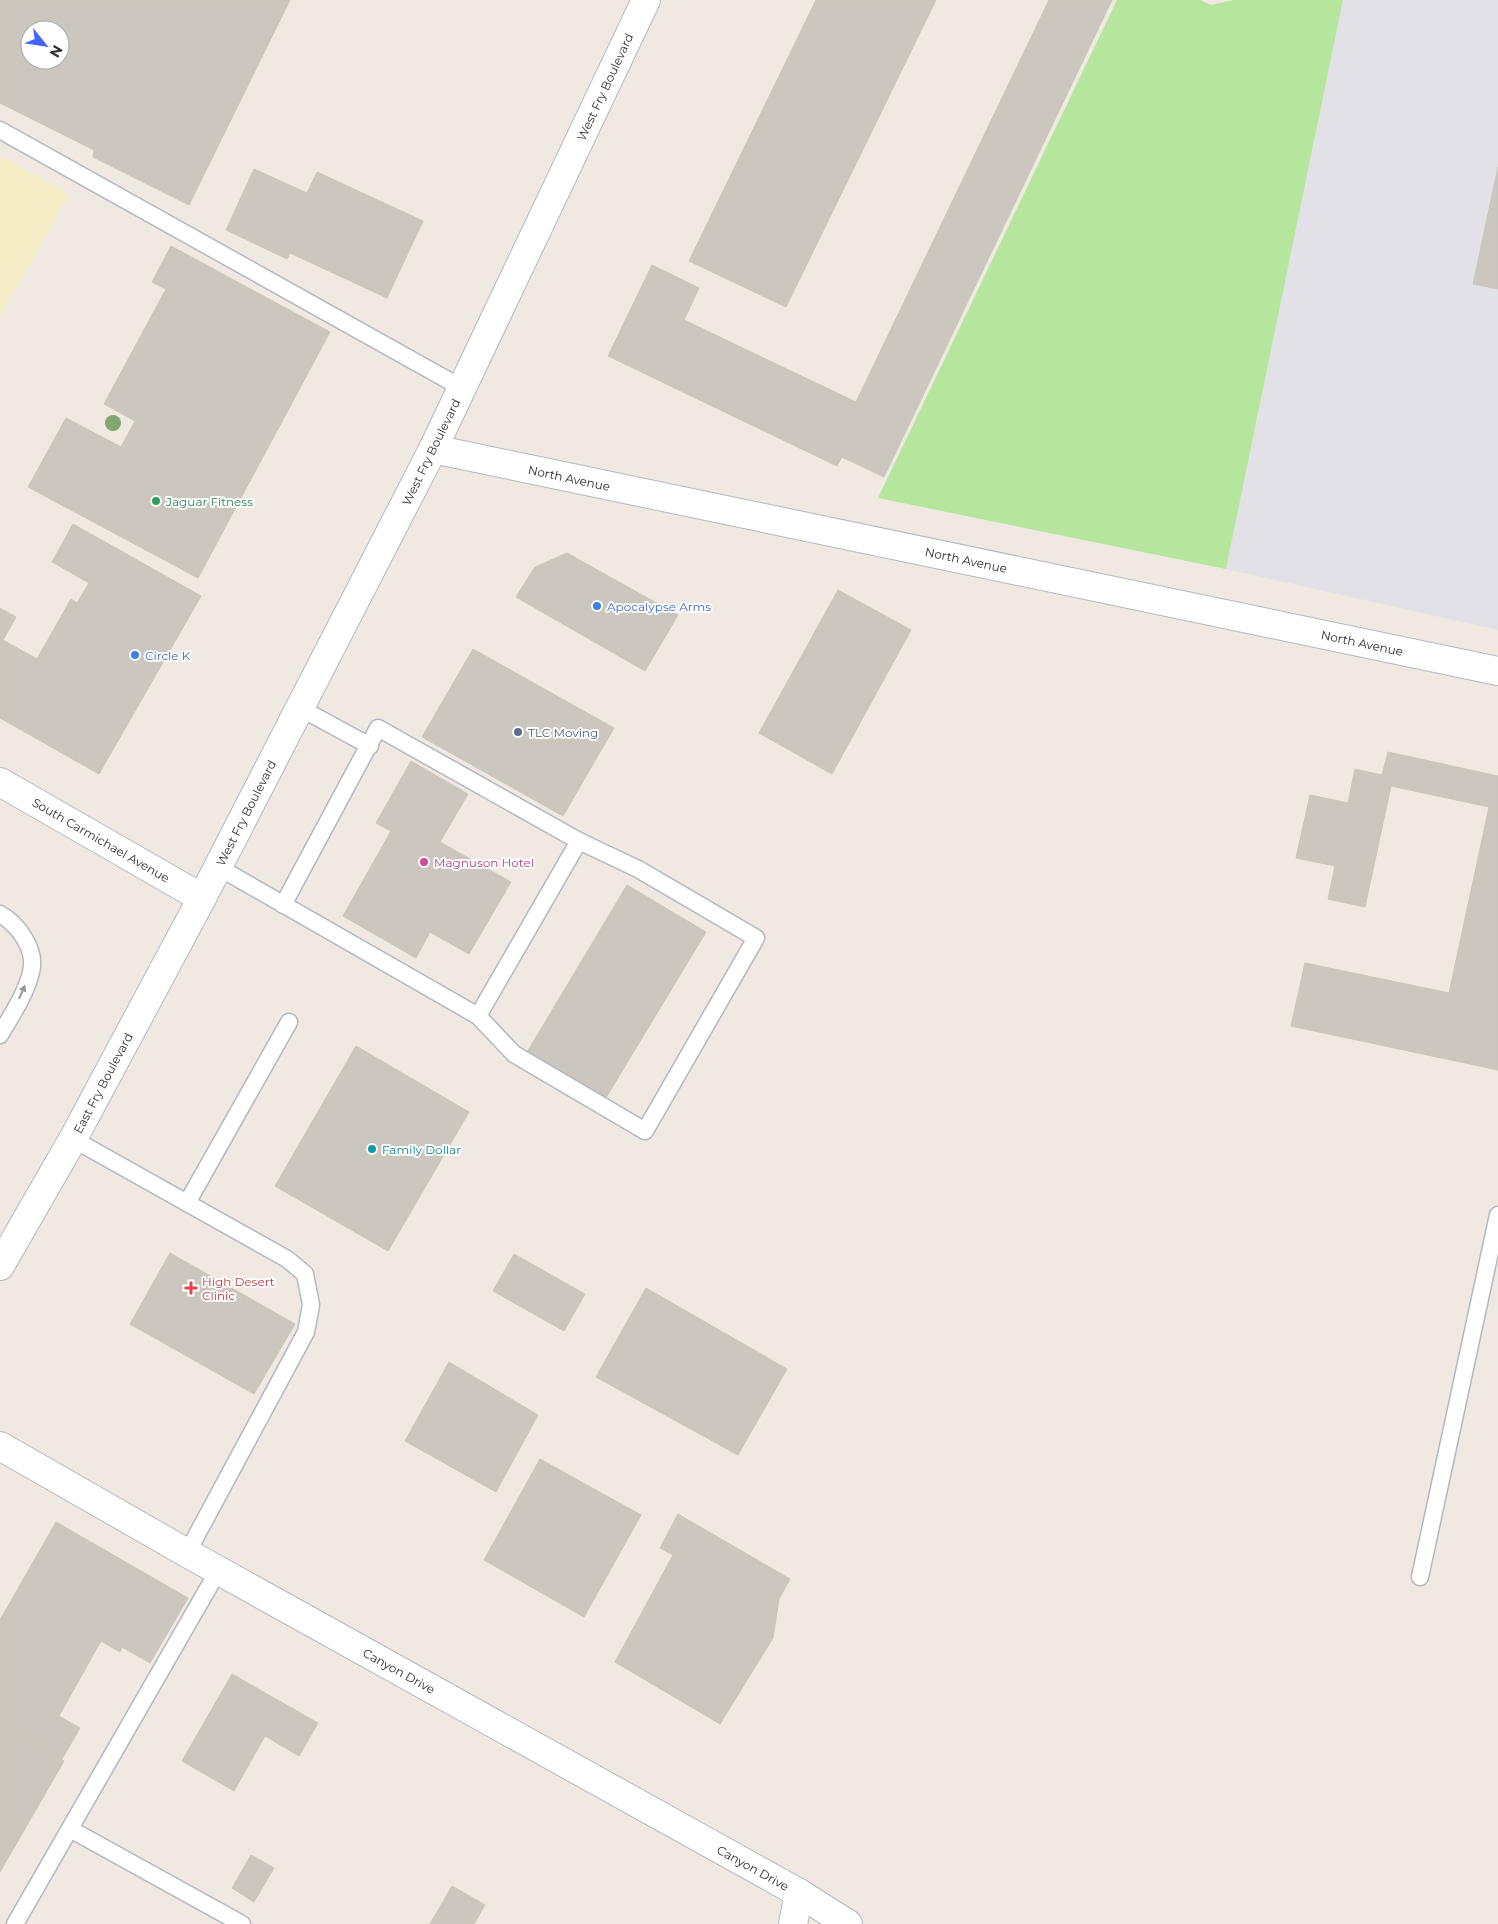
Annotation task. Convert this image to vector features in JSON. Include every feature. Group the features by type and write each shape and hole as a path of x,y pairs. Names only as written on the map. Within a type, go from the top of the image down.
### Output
{"street":[{"name":"West Fry Boulevard","path":"202,898 434,450 646,0"},
{"name":"North Avenue","path":"434,450 1498,671"},
{"name":"South Carmichael Avenue","path":"0,782 202,898"},
{"name":"East Fry Boulevard","path":"0,1266 73,1139 202,898"},
{"name":"Canyon Drive","path":"0,1446 218,1571 799,1894 848,1924"},
{"path":"793,1924 799,1894"}],"lane":[{"path":"0,130 462,388"},
{"path":"300,708 370,746"},
{"path":"218,868 283,905 478,1016 514,1054 645,1131 756,938 638,869 579,841 378,728 283,905"},
{"path":"478,1016 579,841"},
{"path":"0,914 10,920 28,942 32,971 0,1035"},
{"path":"187,1203 289,1022"},
{"path":"73,1139 287,1259 305,1274 312,1305 306,1332 187,1553"},
{"path":"1420,1577 1498,1216"},
{"path":"15,1924 218,1571"},
{"path":"70,1829 242,1924"}],"shaded area":[{"path":"1343,0 1498,0 1498,630 1226,569"}],"green space":[{"path":"1117,0 1200,0 1211,5 1233,0 1343,0 1226,569 878,498"}],"sand":[{"path":"0,156 69,194 0,317"}],"building":[{"path":"0,0 290,0 189,205 93,157 94,150 0,103"},
{"path":"816,0 936,0 786,307 689,261"},
{"path":"1049,0 1112,0 884,477 842,457 837,466 608,356 652,265 699,288 684,320 856,402"},
{"path":"1498,167 1498,289 1473,284"},
{"path":"254,169 307,193 317,172 423,221 387,298 290,253 287,259 226,230"},
{"path":"171,246 330,332 198,578 28,487 66,418 121,447 135,421 104,404 166,289 152,282"},
{"path":"73,524 201,596 99,774 0,718 0,608 16,617 3,640 37,659 71,599 77,603 89,583 52,562"},
{"name":"Apocalypse Arms","path":"567,553 678,615 645,671 516,597 535,567"},
{"path":"838,590 911,630 832,774 759,733"},
{"name":"TLC Moving","path":"473,649 614,728 563,816 422,737"},
{"path":"1388,752 1498,776 1498,1070 1291,1026 1305,963 1449,993 1489,807 1391,786 1365,907 1328,899 1335,866 1296,858 1310,795 1348,803 1355,769 1382,775"},
{"name":"Magnuson Hotel","path":"411,761 468,794 440,842 511,882 469,954 430,932 416,958 343,916 391,831 376,823"},
{"path":"627,885 706,932 604,1101 526,1054"},
{"name":"Family Dollar","path":"356,1046 469,1112 388,1251 275,1186"},
{"name":"High Desert Clinic","path":"170,1253 295,1324 254,1394 130,1324"},
{"path":"514,1254 585,1294 564,1331 493,1291"},
{"path":"646,1288 787,1369 738,1455 596,1377"},
{"path":"449,1362 538,1415 496,1492 405,1441"},
{"path":"540,1459 641,1515 584,1617 484,1560"},
{"path":"678,1514 790,1579 779,1599 773,1638 720,1724 615,1662 673,1555 660,1548"},
{"path":"56,1522 188,1598 150,1663 122,1647 120,1652 101,1641 59,1716 80,1728 62,1759 0,1723 0,1620"},
{"path":"232,1674 318,1723 299,1756 265,1736 234,1791 182,1761"},
{"path":"0,1723 64,1761 0,1872"},
{"path":"251,1855 274,1868 254,1902 232,1888"},
{"path":"452,1886 485,1905 474,1924 430,1924"}],"place":[{"name":"Jaguar Fitness","path":"156,501"},
{"name":"Apocalypse Arms","path":"597,606"},
{"name":"Circle K","path":"135,655"},
{"name":"TLC Moving","path":"518,732"},
{"name":"Magnuson Hotel","path":"424,862"},
{"name":"Family Dollar","path":"372,1149"},
{"name":"High Desert Clinic","path":"191,1288"}]}
